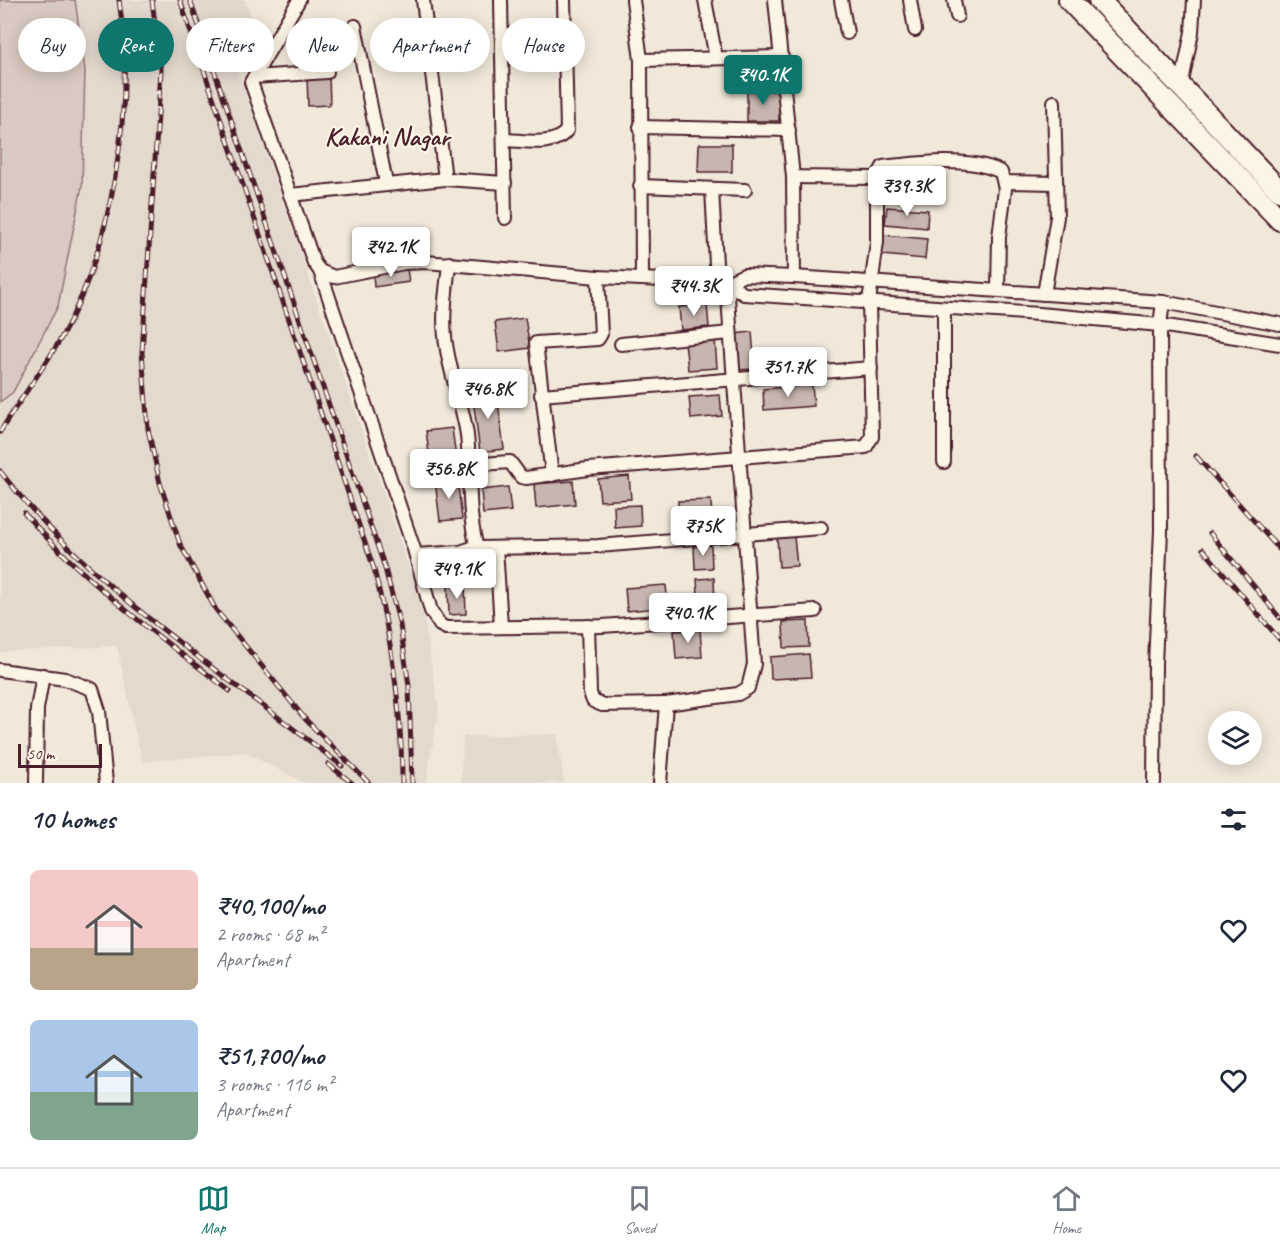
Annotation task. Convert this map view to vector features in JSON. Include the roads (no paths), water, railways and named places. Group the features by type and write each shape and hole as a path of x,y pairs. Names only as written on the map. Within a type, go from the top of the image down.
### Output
{"main road":[{"path":"1069,0 1280,220"},
{"path":"1099,0 1280,191"}],"street":[{"path":"299,0 251,82 290,195 320,271 416,555 431,611 440,625 446,628 588,626 815,611"},
{"path":"423,0 445,179"},
{"path":"501,0 505,218"},
{"path":"504,140 554,141 563,136 567,130 564,0"},
{"path":"633,0 641,60 642,279"},
{"path":"705,0 716,58"},
{"path":"775,0 793,177 794,277"},
{"path":"841,0 847,33"},
{"path":"910,0 915,30"},
{"path":"954,0 957,16"},
{"path":"1181,87 1192,32 1194,0"},
{"path":"358,41 386,183"},
{"path":"641,60 782,57"},
{"path":"254,76 327,72"},
{"path":"1044,294 1057,217 1054,102"},
{"path":"640,127 789,130"},
{"path":"468,465 510,462 521,477 739,456 864,449 872,437 869,302 877,242 878,178 883,166 937,161 995,169 1001,172 1005,182 999,237 998,290"},
{"path":"793,177 878,178"},
{"path":"290,195 386,183 445,179 505,183"},
{"path":"1005,182 1056,183"},
{"path":"640,186 745,190"},
{"path":"588,626 590,693 593,701 602,705 666,704 723,697 748,688 754,664 752,616 730,333 712,189"},
{"path":"320,271 334,277 404,263 448,263 598,277 722,283 744,276 794,277 870,284 998,290 1163,302 1280,324"},
{"path":"448,263 444,333 450,364 462,403 471,521 478,546"},
{"path":"552,475 536,343 598,339 601,334 598,277"},
{"path":"722,283 744,294 1160,325 1280,344"},
{"path":"1154,783 1155,664 1161,541 1160,325 1163,302"},
{"path":"944,308 944,462"},
{"path":"621,344 730,333"},
{"path":"541,395 871,368"},
{"path":"416,555 460,552 478,546 496,548 598,546 821,528"},
{"path":"496,548 501,626"},
{"path":"0,670 43,675 86,686 96,694 106,783"},
{"path":"36,783 37,709 43,675"},
{"path":"660,783 666,704"}],"railway":[{"path":"0,432 60,340 94,262 106,219 115,174 124,84 119,0"},
{"path":"152,0 161,70 142,352 148,429 160,483 180,544 216,610 306,720 369,783"},
{"path":"180,0 374,569 395,675 402,783"},
{"path":"190,0 384,565 400,625 409,686 412,783"},
{"path":"1196,456 1280,550"},
{"path":"0,471 36,514 118,592 207,664 342,766"},
{"path":"24,513 96,585 230,691"},
{"path":"1210,533 1280,618"},
{"path":"1203,549 1280,640"},
{"path":"328,764 352,783"}],"district":[{"name":"Kakani Nagar","path":"387,136"}]}
